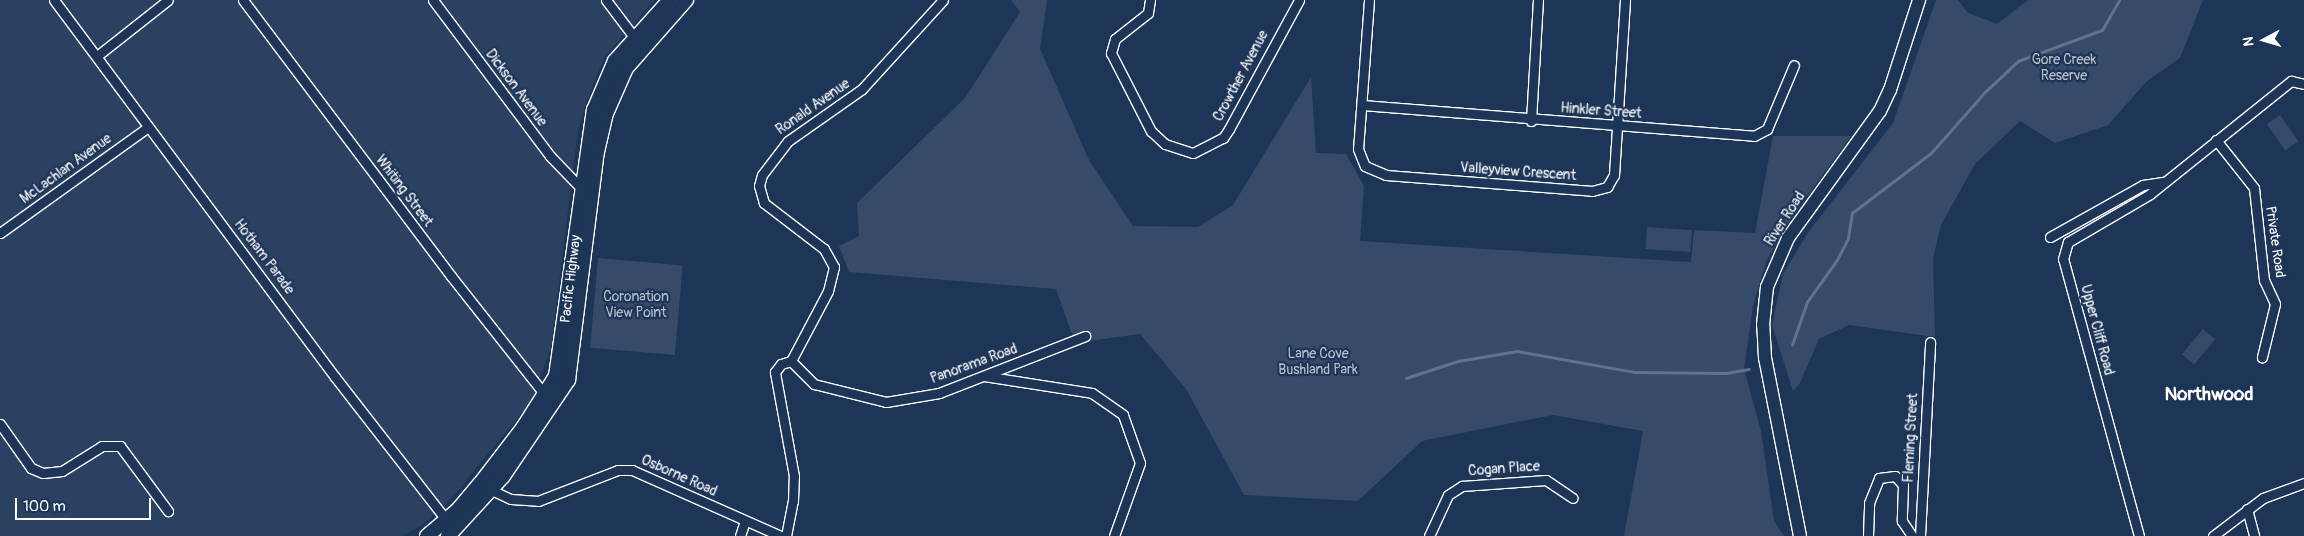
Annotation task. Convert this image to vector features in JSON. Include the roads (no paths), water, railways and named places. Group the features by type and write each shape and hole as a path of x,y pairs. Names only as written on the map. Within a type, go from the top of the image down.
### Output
{"main road":[{"name":"Pacific Highway","path":"485,488 546,396 560,364 588,136 598,100 611,67 634,37 670,0"},
{"name":"Pacific Highway","path":"427,536 450,529 531,437 568,380 599,141 616,86 637,54 686,0"},
{"name":"River Road","path":"1800,536 1765,358 1763,325 1767,287 1788,238 1880,111 1890,90 1918,0"}],"street":[{"name":"Hotham Parade","path":"54,0 450,529"},
{"path":"97,56 168,0"},
{"name":"Whiting Street","path":"243,0 451,276 546,396"},
{"name":"Dickson Avenue","path":"433,0 550,156 582,189"},
{"path":"606,0 634,37"},
{"name":"Ronald Avenue","path":"786,536 793,501 794,476 775,372 781,364 791,361 828,291 834,268 824,249 764,203 759,186 762,175 788,141 862,89 943,0"},
{"name":"Crowther Avenue","path":"1150,0 1148,13 1115,39 1110,52 1142,117 1158,139 1164,144 1193,153 1223,138 1299,0"},
{"path":"1362,105 1369,0"},
{"path":"1531,121 1538,0"},
{"path":"1618,126 1625,0"},
{"name":"Hinkler Street","path":"1362,105 1531,121 1759,136 1770,124 1794,65"},
{"name":"Upper Cliff Road","path":"2139,536 2063,259 2068,242 2150,194 2290,80 2304,84"},
{"name":"Valleyview Crescent","path":"1362,105 1358,149 1365,166 1386,175 1600,190 1607,187 1614,175 1618,126"},
{"name":"McLachlan Avenue","path":"0,234 148,127"},
{"name":"Private Road","path":"2216,140 2254,188 2264,280 2275,304 2262,357"},
{"name":"Upper Cliff Road","path":"2050,237 2144,185 2165,182"},
{"name":"Panorama Road","path":"791,361 814,384 886,402 939,393 1085,336"},
{"name":"Fleming Street","path":"1920,536 1930,342"},
{"path":"984,376 1092,393 1123,415 1140,463 1114,536"},
{"path":"0,424 31,468 43,473 62,471 102,446 120,446 168,511"},
{"name":"Osborne Road","path":"485,488 511,499 538,501 628,469 745,522 781,536"},
{"path":"1868,536 1869,503 1879,478 1895,476 1904,485 1902,521 1912,536"},
{"name":"Cogan Place","path":"1429,536 1448,495 1462,486 1546,480 1573,498"},
{"path":"2213,536 2248,509 2275,492 2304,483"},
{"path":"2248,509 2254,536"},
{"path":"740,536 745,522"}],"waterway":[{"path":"1792,345 1807,302 1837,260 1848,238 1852,213 1931,153 1985,92 2018,61 2102,30 2119,0"},
{"path":"1406,378 1458,361 1517,351 1635,372 1726,373 1749,369"}],"district":[{"name":"Northwood","path":"2209,395"}],"park label":[{"name":"Gore Creek Reserve","path":"2064,68"},
{"name":"Coronation View Point","path":"636,306"},
{"name":"Lane Cove Bushland Park","path":"1318,362"}]}
